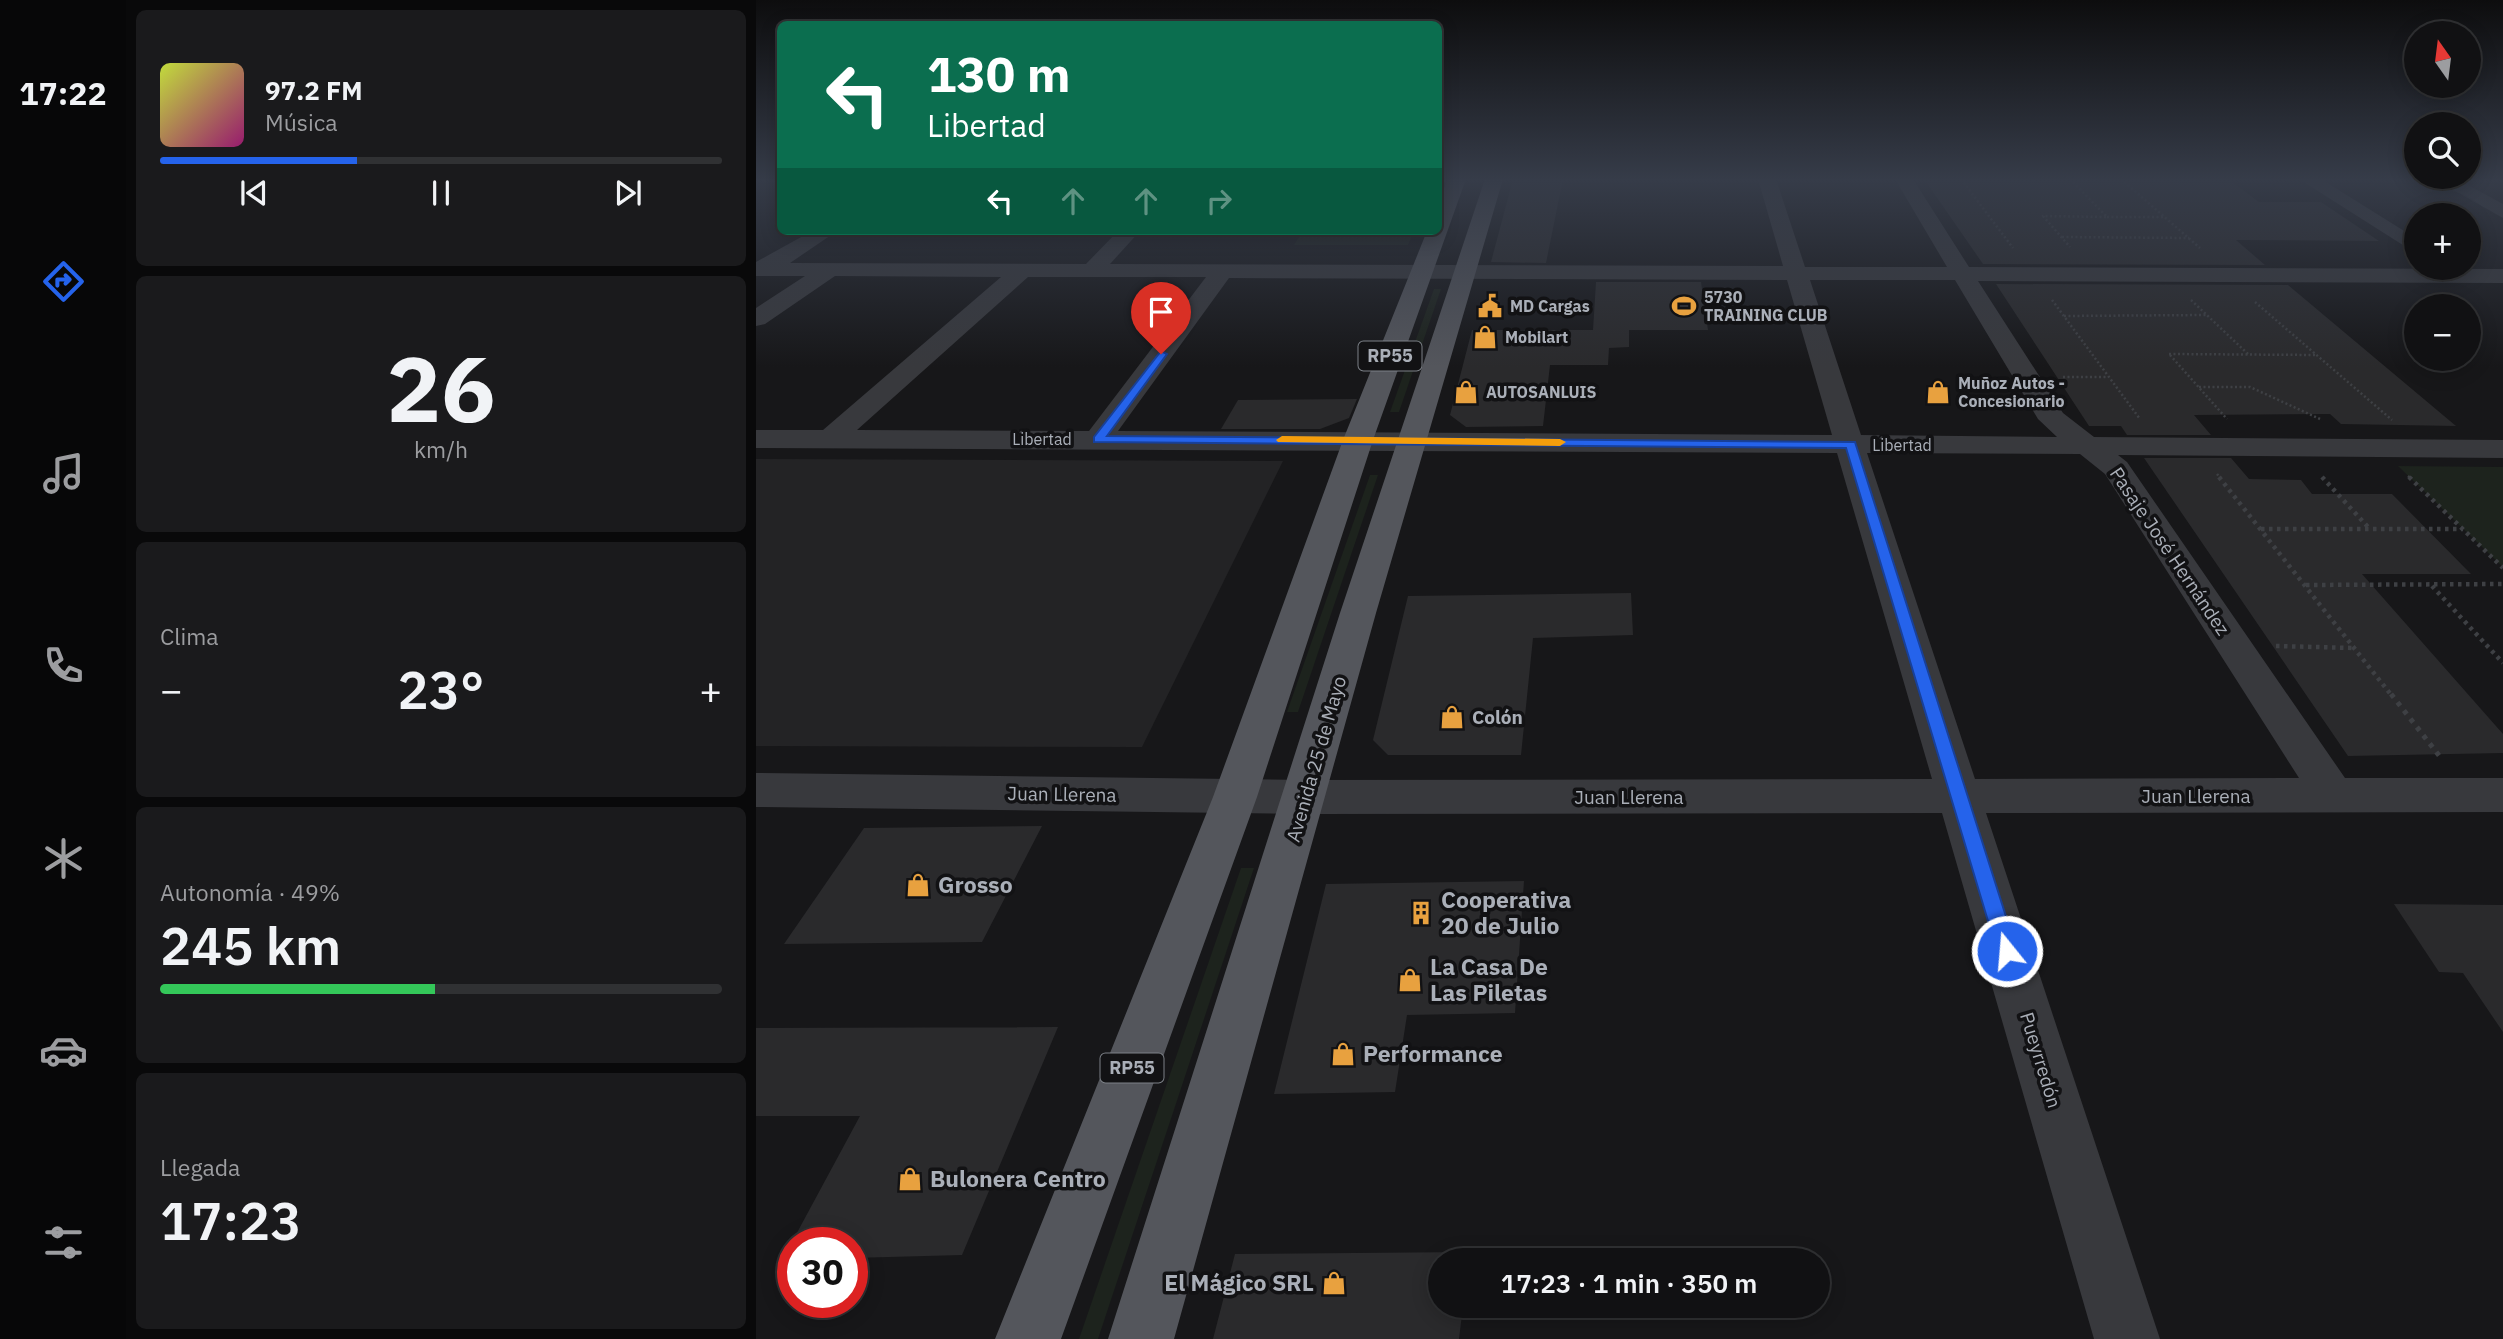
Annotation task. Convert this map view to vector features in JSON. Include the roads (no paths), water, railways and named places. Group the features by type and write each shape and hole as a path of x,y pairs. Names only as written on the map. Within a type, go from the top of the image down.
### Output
{"main road":[{"name":"RP55","path":"1028,1339 1235,797 1358,440 1433,241"},
{"name":"Avenida 25 de Mayo","path":"1141,1339 1306,797 1408,441 1474,241"}],"street":[{"path":"760,269 809,241"},
{"path":"1091,271 1120,241"},
{"name":"Pueyrredón","path":"1787,241 2127,1339"},
{"name":"Pasaje José Hernández","path":"1941,241 2052,419 2061,429 2090,446 2116,468 2333,795"},
{"path":"760,269 1961,274 2404,272"},
{"path":"756,319 829,270"},
{"path":"829,439 1022,270"},
{"path":"1098,439 1222,271"},
{"path":"2481,274 2503,276"},
{"path":"2464,280 2492,298"},
{"name":"Libertad","path":"756,439 1358,440 2503,449"},
{"name":"Juan Llerena","path":"756,790 1235,797 2503,795"}],"place":[{"name":"MD Cargas","path":"1490,306"},
{"name":"5730 TRAINING CLUB","path":"1684,306"},
{"name":"Mobilart","path":"1485,337"},
{"name":"AUTOSANLUIS","path":"1466,392"},
{"name":"Muñoz Autos - Concesionario","path":"1938,392"},
{"name":"Colón","path":"1452,717"},
{"name":"Grosso","path":"918,885"},
{"name":"Cooperativa 20 de Julio","path":"1421,913"},
{"name":"La Casa De Las Piletas","path":"1410,980"},
{"name":"Performance","path":"1343,1054"},
{"name":"Bulonera Centro","path":"910,1179"},
{"name":"El Mágico SRL","path":"1334,1283"}]}
